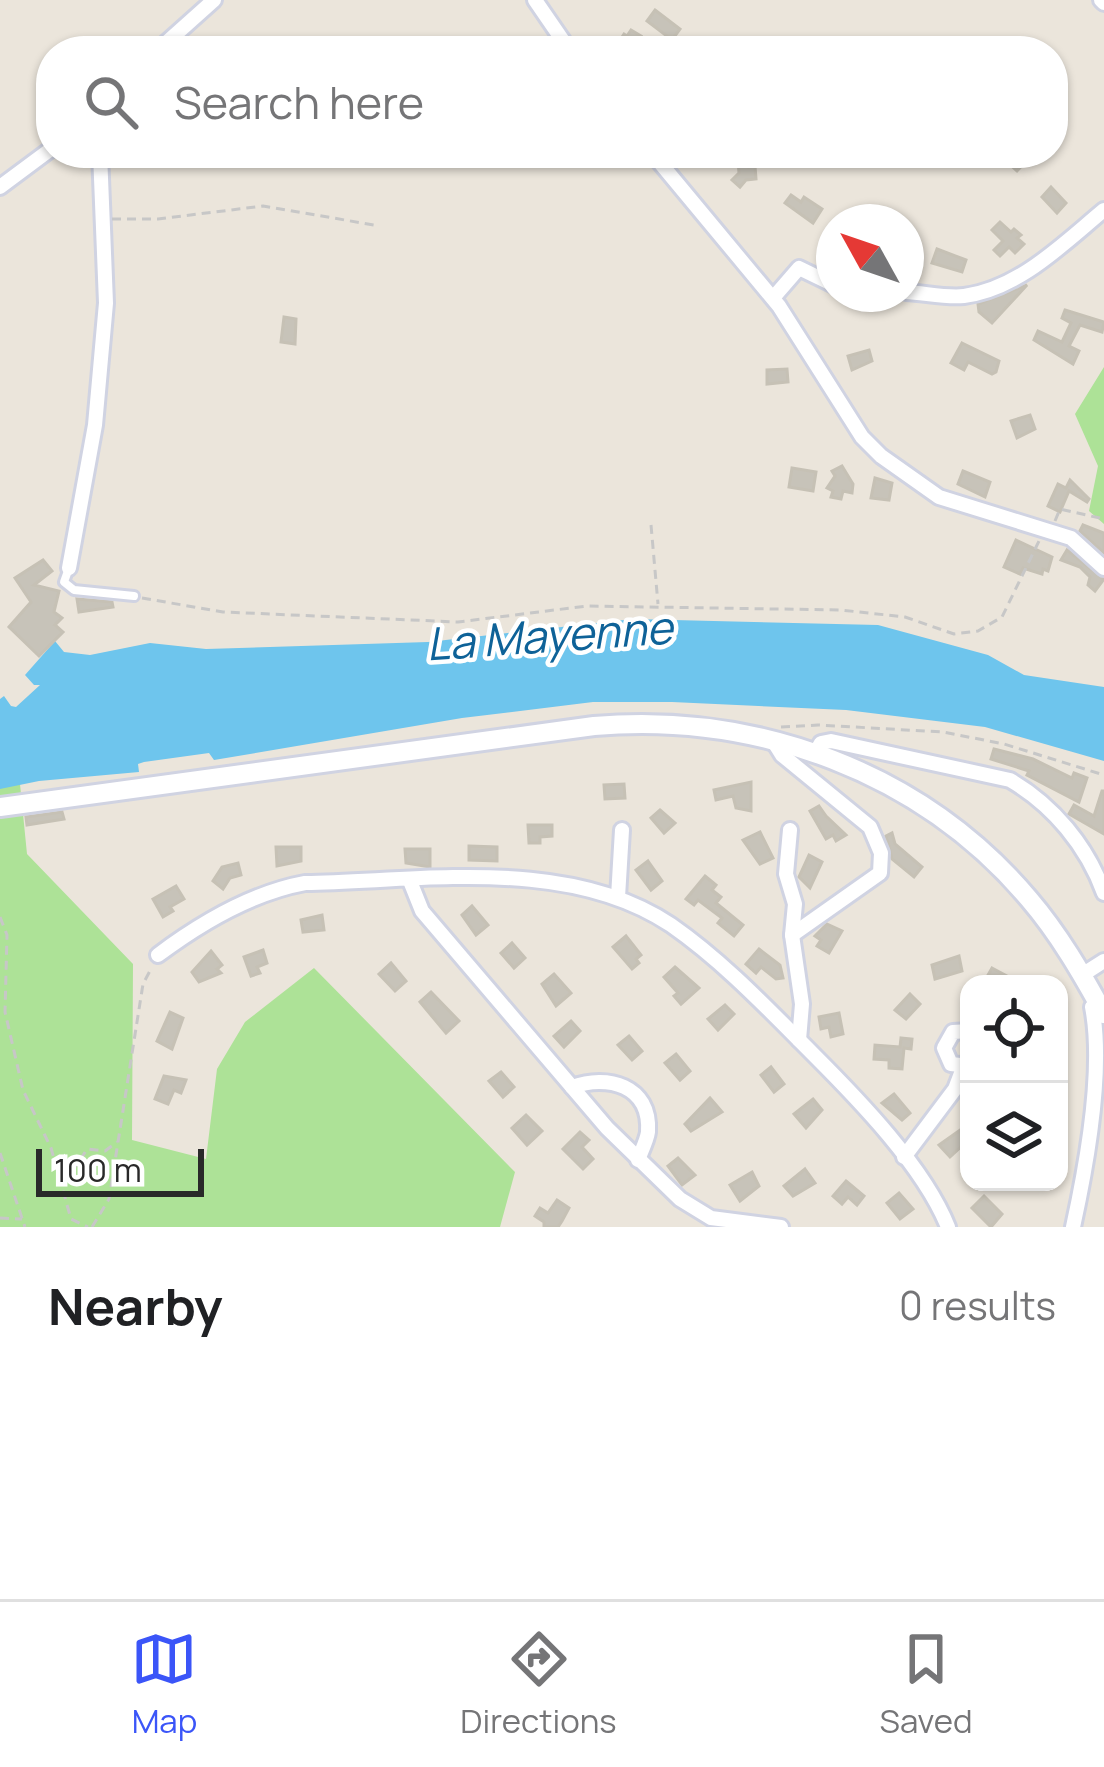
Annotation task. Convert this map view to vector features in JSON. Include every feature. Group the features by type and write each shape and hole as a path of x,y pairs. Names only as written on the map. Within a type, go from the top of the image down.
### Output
{"main road":[{"path":"0,807 612,724 692,724 816,752 916,800 976,844 1028,898 1104,1014"}],"street":[{"path":"174,36 214,0"},
{"path":"535,0 560,36"},
{"path":"0,188 36,160"},
{"path":"69,568 95,425 106,303 101,168"},
{"path":"665,168 773,298 862,436 880,456 939,497 1071,538 1104,568"},
{"path":"924,293 965,296 994,287 1040,263 1104,210"},
{"path":"773,298 799,268 816,276"},
{"path":"772,739 782,755 870,827 881,853 880,873 792,935"},
{"path":"816,752 829,740 1010,780 1058,817 1104,893"},
{"path":"618,897 622,830"},
{"path":"790,830 785,858 795,904 792,935 802,1004 799,1040"},
{"path":"158,955 188,932 269,890 305,883 529,876 618,897 669,924 731,972 904,1157 934,1197 948,1227"},
{"path":"410,881 422,911 638,1160 680,1198 711,1218 781,1227"},
{"path":"1073,1227 1097,1115 1103,1054 1099,1024 1082,975 1104,962"},
{"path":"960,1032 953,1032 944,1048 951,1064 960,1066"},
{"path":"572,1088 607,1079 629,1088 644,1110 648,1132 638,1160"},
{"path":"904,1157 960,1079"}],"lane":[{"path":"69,568 64,581 74,590 134,596"}],"path":[{"path":"105,219 158,219 263,206 374,226"},
{"path":"134,596 223,612 458,622 533,610 658,606 842,610 905,617 954,634 978,632 1002,617 1060,509 1104,519"},
{"path":"651,525 658,606"},
{"path":"0,917 7,935 5,1012 22,1090 50,1148 71,1219 90,1227 109,1199 143,984 158,955"},
{"path":"57,1180 77,1165 87,1149 105,1150 118,1141"},
{"path":"0,1153 25,1227"},
{"path":"0,1218 22,1220"}],"green space":[{"path":"1104,367 1104,524 1089,511 1098,466 1075,414"},
{"path":"20,784 27,854 133,964 132,1140 206,1159 217,1069 245,1022 314,968 515,1172 500,1227 0,1227 0,787"}],"water":[{"name":"La Mayenne","path":"633,619 878,625 988,655 1024,675 1104,687 1104,761 985,727 846,710 593,702 462,718 214,760 209,753 144,762 138,764 139,772 0,789 0,699 4,696 16,707 40,685 25,675 55,641 64,652 90,655 150,643 206,649 428,642"}],"building":[{"path":"655,10 680,29 675,36 667,36 647,21"},
{"path":"739,168 755,168 756,179 740,187 732,180"},
{"path":"1051,187 1066,203 1057,213 1042,197"},
{"path":"791,195 801,202 804,197 816,205 816,218 813,223 785,203"},
{"path":"1000,222 1021,235 1017,238 1024,244 1015,253 1009,247 1000,256 994,250 1003,241 992,230"},
{"path":"937,249 966,260 962,272 932,263"},
{"path":"1027,285 992,323 979,312 978,304"},
{"path":"1065,310 1104,322 1102,332 1080,325 1069,346 1079,351 1073,364 1034,340 1038,331 1062,342 1071,323 1062,318"},
{"path":"284,317 296,319 295,344 281,342"},
{"path":"962,343 999,361 996,372 968,362 964,370 951,363"},
{"path":"869,350 872,361 852,370 848,356"},
{"path":"787,369 788,382 767,384 767,370"},
{"path":"1030,415 1035,429 1017,438 1011,421"},
{"path":"842,466 853,484 852,493 843,491 841,499 831,497 833,491 827,488 835,476 832,471"},
{"path":"792,468 816,472 813,491 789,487"},
{"path":"963,471 990,482 985,497 958,484"},
{"path":"875,478 892,483 889,500 871,498"},
{"path":"1070,480 1087,502 1069,491 1060,512 1048,506 1058,484 1066,488"},
{"path":"1083,525 1104,533 1104,553 1080,531"},
{"path":"1016,540 1052,557 1048,571 1043,569 1042,574 1023,568 1020,574 1004,567"},
{"path":"1067,550 1104,579 1095,591 1080,567 1061,560"},
{"path":"43,560 52,571 34,585 59,591 54,612 62,618 55,625 63,632 39,656 9,627 31,602 15,578"},
{"path":"77,599 112,602 113,607 79,612"},
{"path":"994,749 1033,759 1072,778 1074,773 1087,778 1079,802 1027,775 1029,771 991,759"},
{"path":"751,782 751,811 736,808 733,796 716,800 714,790"},
{"path":"624,784 625,798 605,799 604,785"},
{"path":"1102,791 1104,834 1069,814 1074,805 1094,816"},
{"path":"819,806 846,835 836,841 833,835 826,839 810,811"},
{"path":"660,810 675,823 664,833 651,818"},
{"path":"62,812 64,819 27,825 26,817"},
{"path":"528,825 552,825 552,836 529,843"},
{"path":"760,832 773,858 760,864 743,840"},
{"path":"892,833 895,844 922,867 914,877 892,859 886,836"},
{"path":"469,846 497,847 497,861 469,860"},
{"path":"276,847 301,847 301,861 277,866"},
{"path":"405,849 430,849 430,867 406,863"},
{"path":"809,855 822,862 810,888 799,877"},
{"path":"648,861 662,881 651,890 636,870"},
{"path":"238,863 241,875 230,878 223,889 213,881 222,867"},
{"path":"705,876 721,897 716,903 743,925 734,936 718,923 722,918 698,900 694,905 686,899"},
{"path":"176,886 184,899 163,917 153,899"},
{"path":"472,906 488,925 476,935 462,915"},
{"path":"322,915 324,930 303,932 301,920"},
{"path":"827,924 842,931 829,953 817,946 821,940 815,936"},
{"path":"626,936 641,955 632,969 613,947"},
{"path":"512,943 525,958 514,968 501,953"},
{"path":"759,949 780,965 783,978 776,979 761,967 756,973 746,964"},
{"path":"263,950 267,963 251,976 244,957"},
{"path":"211,951 222,965 217,969 221,973 199,982 192,972"},
{"path":"959,956 962,971 935,979 932,965"},
{"path":"391,963 406,981 395,991 379,974"},
{"path":"675,967 699,988 681,1004 664,977"},
{"path":"554,974 571,993 556,1006 542,984"},
{"path":"431,992 459,1021 446,1033 420,1002"},
{"path":"910,994 920,1004 906,1019 895,1010"},
{"path":"725,1005 734,1014 718,1030 708,1019"},
{"path":"170,1012 183,1018 172,1049 157,1041"},
{"path":"839,1013 843,1034 831,1037 829,1027 821,1029 819,1017"},
{"path":"571,1021 580,1031 564,1047 554,1036"},
{"path":"629,1036 642,1051 632,1060 618,1045"},
{"path":"901,1038 912,1039 911,1049 904,1048 902,1069 889,1068 889,1060 874,1059 875,1045 900,1047"},
{"path":"676,1054 690,1071 680,1080 665,1063"},
{"path":"771,1067 784,1084 774,1092 761,1075"},
{"path":"501,1072 514,1087 503,1097 489,1081"},
{"path":"164,1076 186,1080 181,1093 174,1090 168,1104 155,1099"},
{"path":"894,1094 910,1113 902,1120 882,1103"},
{"path":"710,1098 722,1112 691,1131 685,1124"},
{"path":"813,1099 822,1110 806,1128 794,1114"},
{"path":"526,1115 542,1131 527,1145 512,1128"},
{"path":"960,1130 960,1148 950,1157 939,1145"},
{"path":"580,1132 589,1140 582,1147 593,1159 583,1169 563,1149"},
{"path":"678,1158 695,1175 682,1185 668,1166"},
{"path":"805,1169 815,1183 793,1196 784,1186"},
{"path":"752,1172 759,1186 740,1201 730,1185"},
{"path":"846,1181 864,1196 857,1205 848,1197 842,1204 833,1196"},
{"path":"899,1193 913,1209 900,1219 887,1203"},
{"path":"984,1196 1002,1214 991,1227 972,1208"},
{"path":"557,1200 569,1208 558,1227 544,1227 535,1216 540,1208 548,1213"}]}
